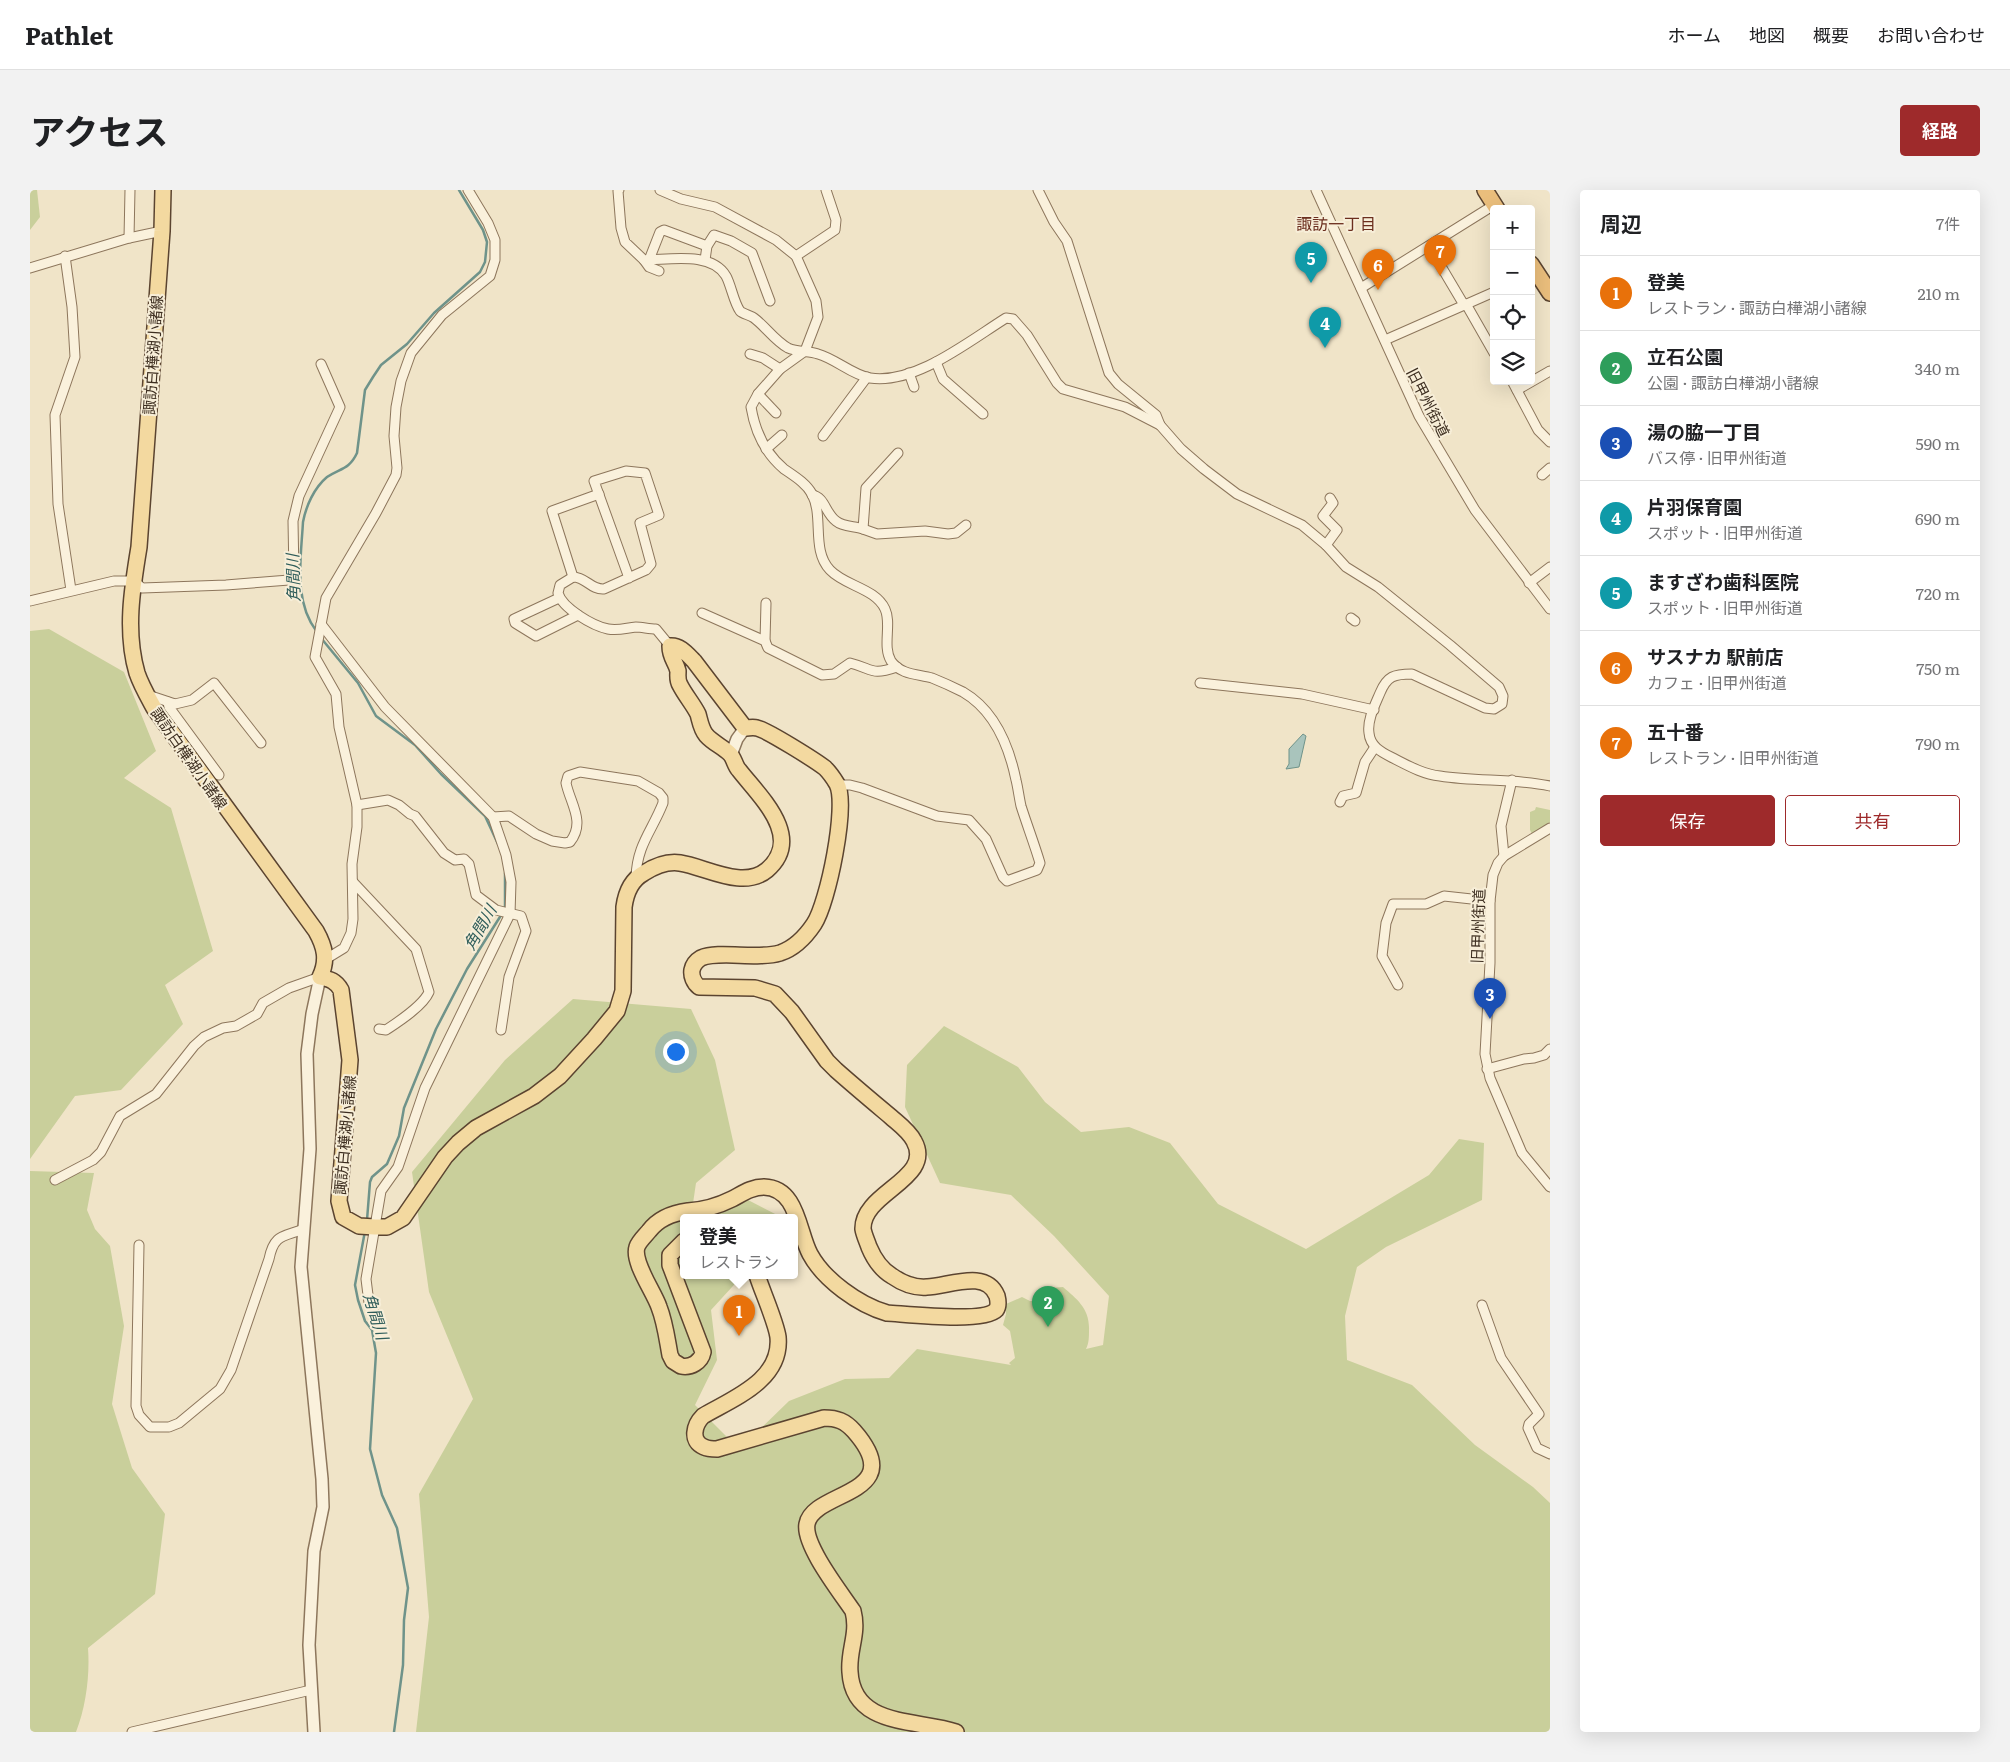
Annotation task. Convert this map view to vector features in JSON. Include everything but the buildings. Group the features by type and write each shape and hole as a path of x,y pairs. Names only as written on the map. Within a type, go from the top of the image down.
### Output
{"highway":[{"path":"1485,190 1494,205"},
{"path":"1535,274 1550,293"}],"main road":[{"name":"諏訪白樺湖小諸線","path":"163,190 162,231 139,548 130,632 138,674 154,708 316,931 321,940 326,959"},
{"path":"636,878 666,863 680,863 738,878 756,876 767,870 778,856 781,843 780,830 776,818 764,799 738,769 731,755 706,735 697,712 677,681 678,670 672,661 670,646 675,646 689,656 745,728 757,728 805,755 826,769 838,785 839,828 824,901 815,922 800,941 781,952 766,956 712,956 702,958 693,967 692,974 695,984 699,987 755,988 775,994 792,1012 836,1070 904,1129 915,1142 918,1153 915,1167 872,1206 864,1220 864,1235 881,1268 894,1278 916,1287 928,1287 962,1281 979,1282 994,1290 998,1300 997,1307 994,1312 976,1317 887,1313 868,1306 849,1295 815,1261 806,1246 798,1218"},
{"name":"諏訪白樺湖小諸線","path":"320,977 330,979 341,990 350,1060 350,1078 338,1201 343,1218 359,1226 387,1227 403,1218 445,1157 458,1143 476,1128 534,1096 560,1076 617,1011 623,991 625,896 636,878"},
{"path":"320,977 326,959"},
{"path":"680,1245 670,1255 670,1265 703,1352 702,1357 691,1366 681,1366 673,1361 670,1355 659,1306 640,1267 637,1255 638,1246 652,1226 666,1217 678,1212 707,1209 755,1188 774,1189 787,1199 797,1214"},
{"path":"757,1279 778,1336 777,1358 769,1372 757,1383 703,1416 696,1424 694,1431 697,1440 704,1447 717,1449 824,1418 834,1418 849,1425 869,1452 872,1465 869,1476 858,1488 814,1512 807,1522 806,1532 810,1546 853,1611 856,1621 850,1672 855,1693 863,1704 888,1719 956,1732"}],"street":[{"path":"129,238 130,190"},
{"path":"326,959 344,948 351,934 352,864 357,827 357,805 339,727 336,694 315,657 326,598 396,475 394,436 396,407 401,381 411,353 442,315 490,276 495,260 494,240 488,223 468,190"},
{"path":"620,190 618,191 621,228 625,242 647,260 649,267 659,271"},
{"path":"660,190 682,199 724,210 776,240 796,256 816,301 818,317"},
{"path":"796,256 835,230 836,220 826,190"},
{"path":"1038,190 1057,228 1067,240 1109,373 1118,384 1156,415 1160,425 1181,450 1204,469 1237,494 1302,525 1326,544 1346,567 1378,587 1450,644 1500,688 1503,696 1502,704 1494,710 1485,708 1412,674 1390,677 1383,685 1369,724 1368,733 1375,747 1412,768 1440,776 1512,780 1550,786"},
{"name":"旧甲州街道","path":"1316,190 1412,402 1444,460 1475,510 1550,609"},
{"path":"1361,288 1490,210"},
{"path":"647,260 660,232 664,230 707,246"},
{"path":"30,268 129,238 162,231"},
{"path":"705,260 707,246 714,235 718,235 752,253 770,302"},
{"path":"1429,246 1490,346"},
{"path":"65,256 72,307 75,357 55,415 58,504 70,590"},
{"path":"647,260 676,258 705,260 721,269 727,277 740,311 753,318 788,348 819,354 868,377 884,379 910,373 936,362 1006,318 1013,319 1027,335 1057,383 1063,389 1125,407 1160,425"},
{"path":"1385,340 1490,294"},
{"path":"825,306 818,317 805,352 780,369 758,394 751,407 758,434 766,449 776,462 800,481 812,494 820,498 829,514 836,521 844,525 877,534 924,531 948,534 956,533 966,525"},
{"path":"750,354 763,358 780,369"},
{"path":"936,362 943,379 982,414"},
{"path":"30,601 114,581 134,581 142,588 253,583 289,580 294,576 293,521 298,496 340,407 322,364"},
{"path":"1517,390 1550,371"},
{"path":"910,373 914,387"},
{"path":"823,436 868,377"},
{"path":"1514,385 1538,430 1550,442"},
{"path":"758,394 776,412"},
{"path":"766,449 782,435"},
{"path":"863,529 866,488 898,453"},
{"path":"1542,475 1550,468"},
{"path":"629,578 594,481 626,471 644,473 659,515 640,523 651,564 646,570 629,578 604,589 598,589 584,579 573,577 560,585 559,598 578,615 608,629 619,630 637,627 656,629 670,646"},
{"path":"573,577 552,511 599,494"},
{"path":"812,494 819,523 819,544 823,558 830,570 866,591 885,608 887,615 887,645 890,659 905,672 932,679 963,692 988,714 1002,736 1010,759 1021,805 1040,863 1037,870 1007,881 1003,877 986,839 969,820 937,816 862,788 838,785"},
{"path":"1326,544 1337,530 1323,516 1333,503 1330,498"},
{"path":"1529,583 1550,567"},
{"path":"559,598 514,619 515,623 536,636 578,615"},
{"path":"766,603 765,642 768,648 822,675 834,674 850,663 876,672 897,667"},
{"path":"702,613 765,642"},
{"path":"321,626 385,707 493,817 506,856 511,882 510,914 425,1088 398,1167 381,1191 366,1279 369,1303 381,1325"},
{"path":"148,695 175,704 192,700 214,683 260,743"},
{"path":"1200,683 1302,694 1374,710"},
{"path":"168,702 169,707 219,775"},
{"path":"731,755 737,739 745,728"},
{"path":"1340,802 1342,796 1356,792 1365,762 1375,747"},
{"path":"493,817 509,816 536,834 552,841 570,842 576,831 577,816 567,790 568,776 580,772 638,781 658,793 663,798 664,803 645,837 637,865 636,878"},
{"path":"1512,780 1501,826 1504,856 1550,828"},
{"path":"357,805 388,800 416,816 444,853 455,860 464,860 469,864 476,895 497,910 521,916 526,931 509,977 500,1030"},
{"name":"旧甲州街道","path":"1504,856 1498,863 1494,875 1490,901 1490,963 1485,1027 1487,1068 1522,1153 1550,1187"},
{"path":"352,882 416,949 429,992 427,998 398,1022 386,1030 379,1029"},
{"path":"1398,986 1382,956 1386,923 1393,904 1426,904 1444,896 1490,901"},
{"path":"55,1180 94,1160 101,1152 120,1116 156,1094 204,1036 223,1028 236,1026 257,1014 263,1003 269,999 289,988 320,977"},
{"path":"314,1732 309,1645 311,1582 314,1551 323,1507 322,1479 301,1267 310,1149 308,1046 312,1014 320,977"},
{"path":"1487,1068 1544,1055 1550,1049"},
{"path":"139,1245 136,1406 139,1415 150,1427 169,1428 189,1417 220,1389 232,1370 272,1246 276,1239 304,1229"},
{"path":"1482,1305 1502,1358 1539,1414 1529,1424 1528,1428 1533,1443 1536,1448 1550,1454"},
{"path":"132,1732 311,1690"}],"green space":[{"path":"30,190 37,190 40,217 30,230"},
{"path":"49,629 124,672 156,751 124,778 171,808 213,951 165,985 183,1024 121,1090 75,1096 30,1159 30,631"},
{"path":"1536,807 1550,810 1550,822 1532,834 1530,830 1530,812 1535,810"},
{"path":"573,999 691,1009 715,1060 735,1150 696,1183 691,1214 680,1214 680,1279 739,1279 711,1310 717,1360 695,1405 728,1438 756,1433 789,1401 845,1379 889,1378 917,1349 1011,1365 1009,1363 1015,1358 1010,1331 1003,1325 1006,1304 1022,1297 1030,1301 1039,1301 1050,1288 1063,1287 1078,1300 1085,1310 1089,1323 1086,1349 1103,1345 1109,1296 1054,1236 1011,1195 940,1183 905,1107 907,1065 944,1026 1018,1067 1045,1102 1081,1132 1129,1127 1170,1143 1218,1204 1306,1249 1429,1175 1459,1139 1484,1143 1482,1200 1386,1247 1357,1267 1345,1316 1347,1360 1412,1385 1475,1445 1533,1487 1550,1503 1550,1732 416,1732 429,1617 419,1494 473,1399 429,1292 412,1172 505,1060"},
{"path":"30,1171 94,1173 87,1210 95,1229 110,1246 124,1326 112,1404 132,1468 165,1514 155,1594 88,1648 86,1691 76,1732 30,1732"},
{"path":"748,1200 775,1214 701,1214"}],"water":[{"path":"1303,734 1306,736 1299,767 1286,769 1289,764 1289,749"}],"waterway":[{"name":"角間川","path":"317,632 309,620 301,593 300,565 303,522 306,510 314,492 322,481 347,466 354,459 357,453 365,390 381,365 407,344 434,313 480,272 485,262 487,242 483,230 459,190"},
{"name":"角間川","path":"321,638 358,683 376,716 415,745 441,774 485,816 498,844"},
{"name":"角間川","path":"367,1220 370,1182 372,1177 387,1164 399,1136 404,1108 436,1029 467,969 505,909 505,873"},
{"name":"角間川","path":"365,1231 355,1285 365,1321 372,1330 376,1353 370,1449 382,1495 397,1528 408,1588 404,1620 403,1665 394,1732"}],"place":[{"name":"五十番","path":"1440,276"},
{"name":"ますざわ歯科医院","path":"1311,283"},
{"name":"サスナカ 駅前店","path":"1378,290"},
{"name":"片羽保育園","path":"1325,348"},
{"name":"湯の脇一丁目","path":"1490,1019"},
{"name":"立石公園","path":"1048,1327"},
{"name":"登美","path":"739,1336"}],"district":[{"name":"諏訪一丁目","path":"1336,223"}]}
